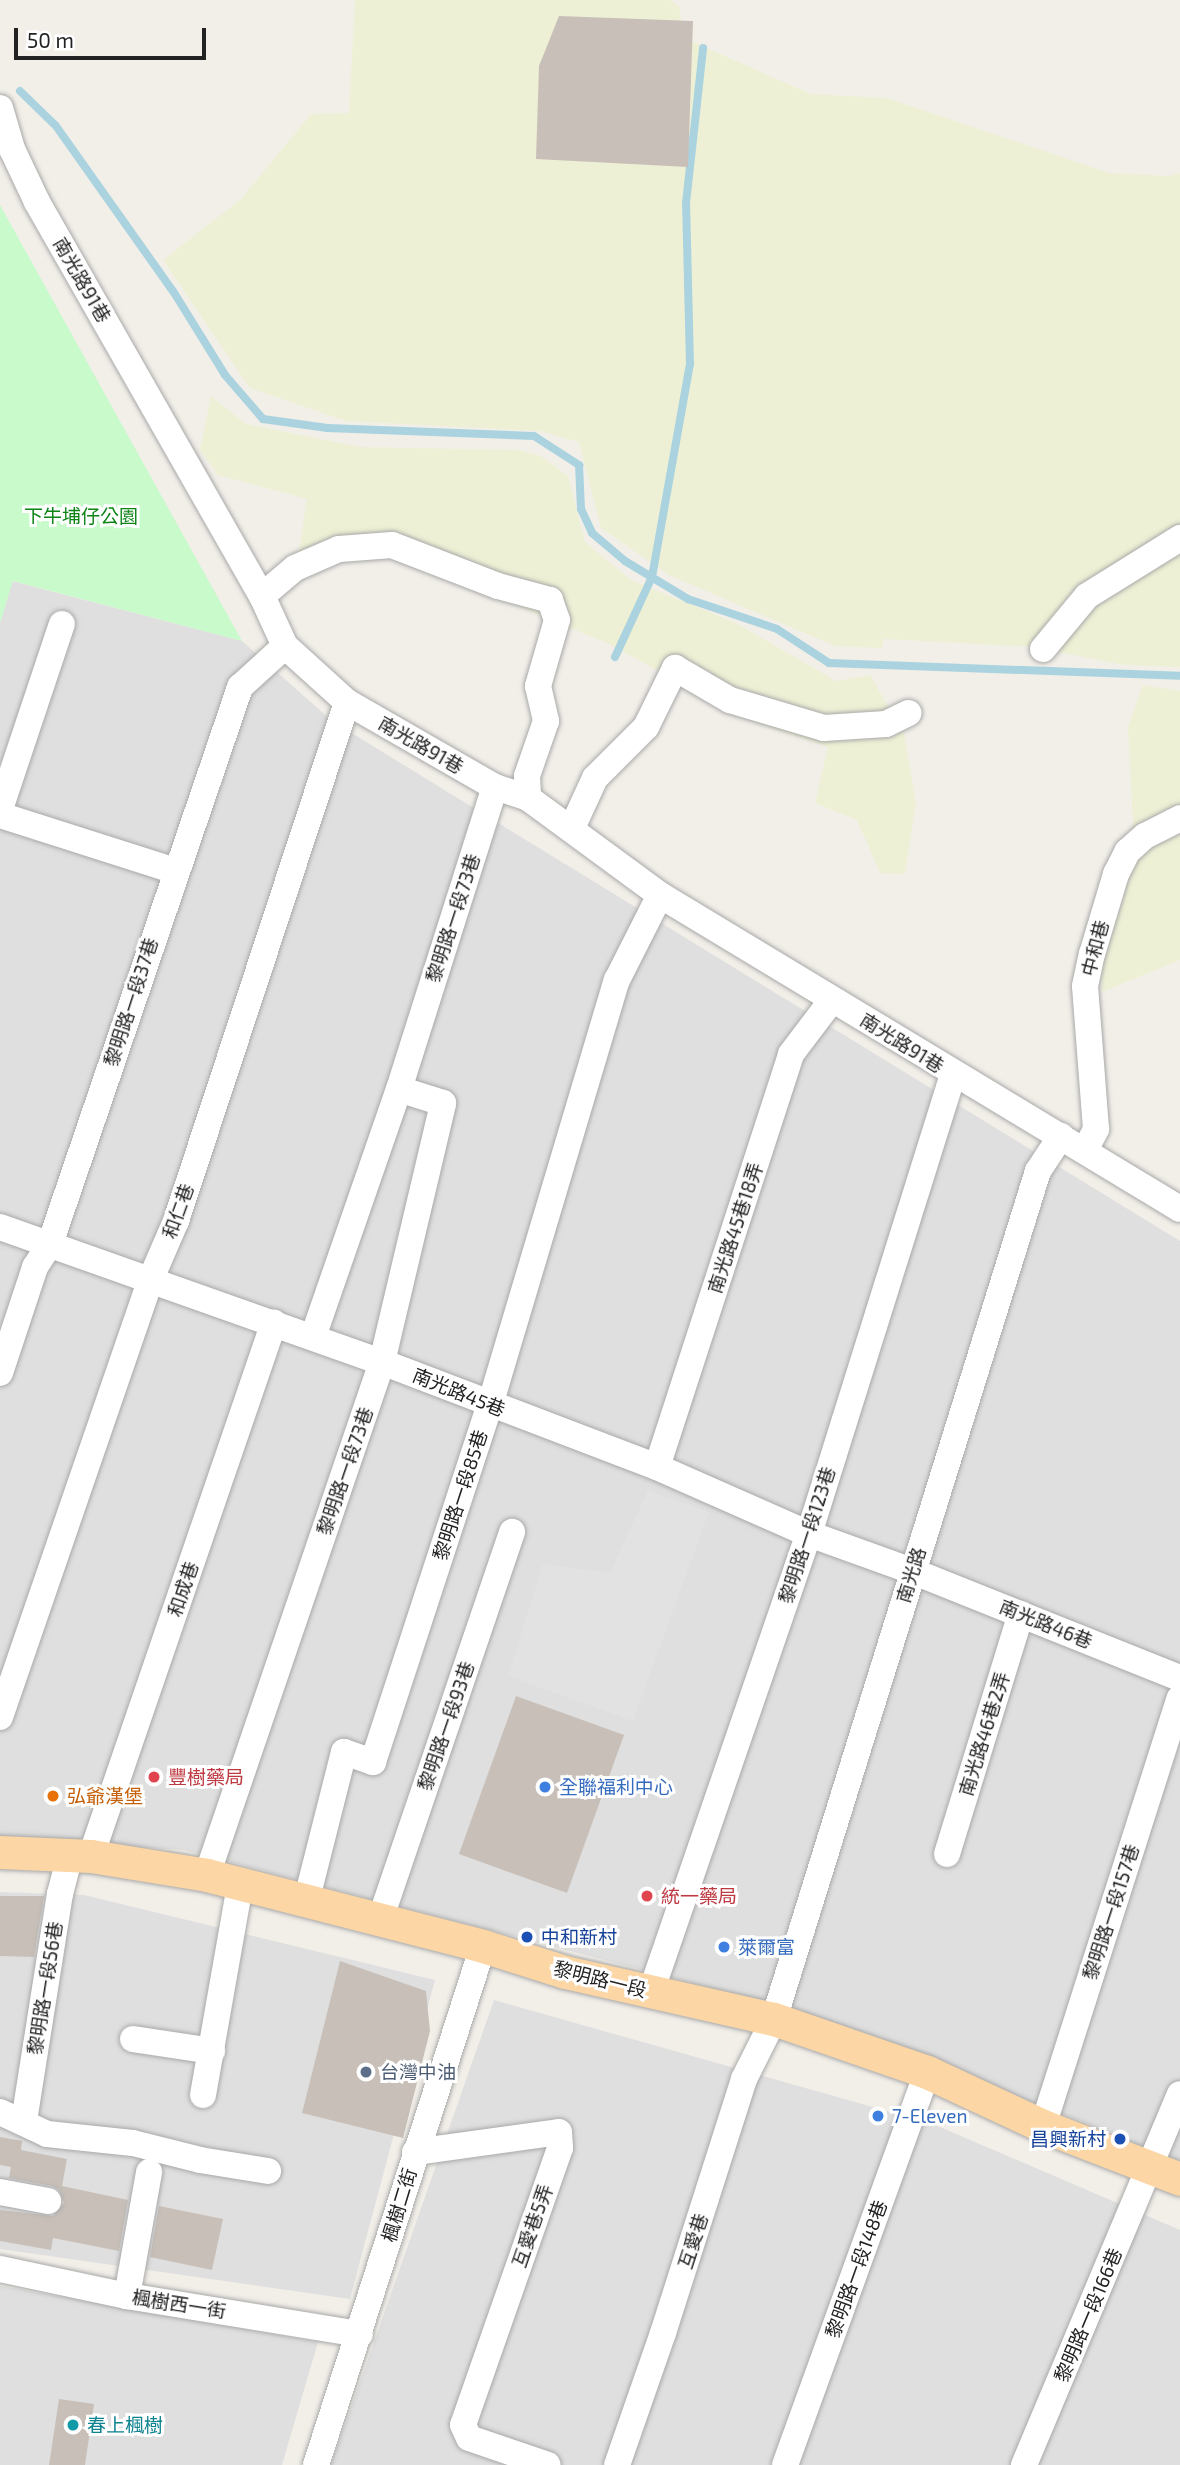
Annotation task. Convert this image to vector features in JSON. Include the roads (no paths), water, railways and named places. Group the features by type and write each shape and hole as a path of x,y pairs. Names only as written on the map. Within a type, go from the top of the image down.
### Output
{"main road":[{"name":"黎明路一段","path":"0,1852 80,1856 207,1875 483,1946 565,1972 774,2019 927,2072 1043,2126 1165,2172"}],"street":[{"name":"南光路91巷","path":"0,108 12,149 37,202 262,596 285,646 347,702 495,787 528,798 660,895 1180,1209"},
{"path":"1043,649 1087,596 1180,538"},
{"path":"262,596 295,568 340,549 392,545 498,586 550,600 557,620 538,686 546,721 527,776 528,798"},
{"path":"0,809 62,624"},
{"name":"黎明路一段37巷","path":"0,1373 35,1268 50,1244 175,871 240,687 285,646"},
{"path":"572,828 595,778 646,727 675,668 730,700 824,728 886,724 909,713"},
{"name":"和仁巷","path":"0,1717 150,1281 176,1221 347,702"},
{"name":"黎明路一段73巷","path":"313,1337 399,1089 495,787"},
{"path":"0,815 175,871"},
{"name":"中和巷","path":"1085,1150 1096,1129 1086,986 1092,954 1115,874 1127,852 1145,836 1180,818"},
{"name":"黎明路一段85巷","path":"306,1902 344,1752 373,1762 490,1405 617,980 660,895"},
{"name":"南光路45巷18弄","path":"657,1467 791,1055 832,1000"},
{"name":"黎明路一段123巷","path":"651,1992 809,1534 953,1074"},
{"name":"黎明路一段73巷","path":"207,1875 382,1362 443,1103 399,1089"},
{"name":"南光路","path":"774,2019 1038,1171 1061,1136"},
{"name":"南光路45巷","path":"0,1227 382,1362 657,1467 809,1534 912,1571"},
{"name":"和成巷","path":"80,1856 274,1322"},
{"name":"黎明路一段93巷","path":"380,1920 512,1532"},
{"name":"南光路46巷","path":"912,1571 1180,1678"},
{"name":"南光路46巷2弄","path":"947,1854 1021,1614"},
{"name":"黎明路一段157巷","path":"1043,2126 1180,1698"},
{"name":"黎明路一段56巷","path":"12,2117 60,1894 80,1856"},
{"path":"203,2095 240,1885"},
{"name":"楓樹二街","path":"316,2465 483,1946"},
{"name":"互愛巷","path":"617,2465 663,2333 744,2079 774,2019"},
{"path":"133,2039 212,2051"},
{"name":"黎明路一段148巷","path":"785,2465 927,2072"},
{"name":"黎明路一段166巷","path":"1024,2465 1165,2172 1180,2094"},
{"path":"12,2117 47,2134 133,2143 200,2161 268,2171"},
{"name":"互愛巷5弄","path":"415,2152 559,2132 560,2148 463,2425 469,2438 485,2455 548,2465"},
{"path":"1165,2172 1180,2142"},
{"path":"127,2295 149,2172"},
{"path":"0,2192 48,2201"},
{"name":"楓樹西一街","path":"0,2269 127,2295 360,2334"}],"waterway":[{"path":"615,657 652,577 690,364 686,203 703,48"},
{"path":"20,91 56,126 173,291 225,375 263,419 327,428 534,436 579,465 581,509 592,533 625,561 688,599 777,629 829,663 1180,676"}],"place":[{"name":"豐樹藥局","path":"154,1777"},
{"name":"全聯福利中心","path":"545,1787"},
{"name":"弘爺漢堡","path":"53,1796"},
{"name":"統一藥局","path":"647,1896"},
{"name":"中和新村","path":"527,1937"},
{"name":"萊爾富","path":"724,1947"},
{"name":"台灣中油","path":"366,2072"},
{"name":"7-Eleven","path":"878,2116"},
{"name":"昌興新村","path":"1120,2139"},
{"name":"春上楓樹","path":"73,2425"}],"park label":[{"name":"下牛埔仔公園","path":"81,516"}]}
